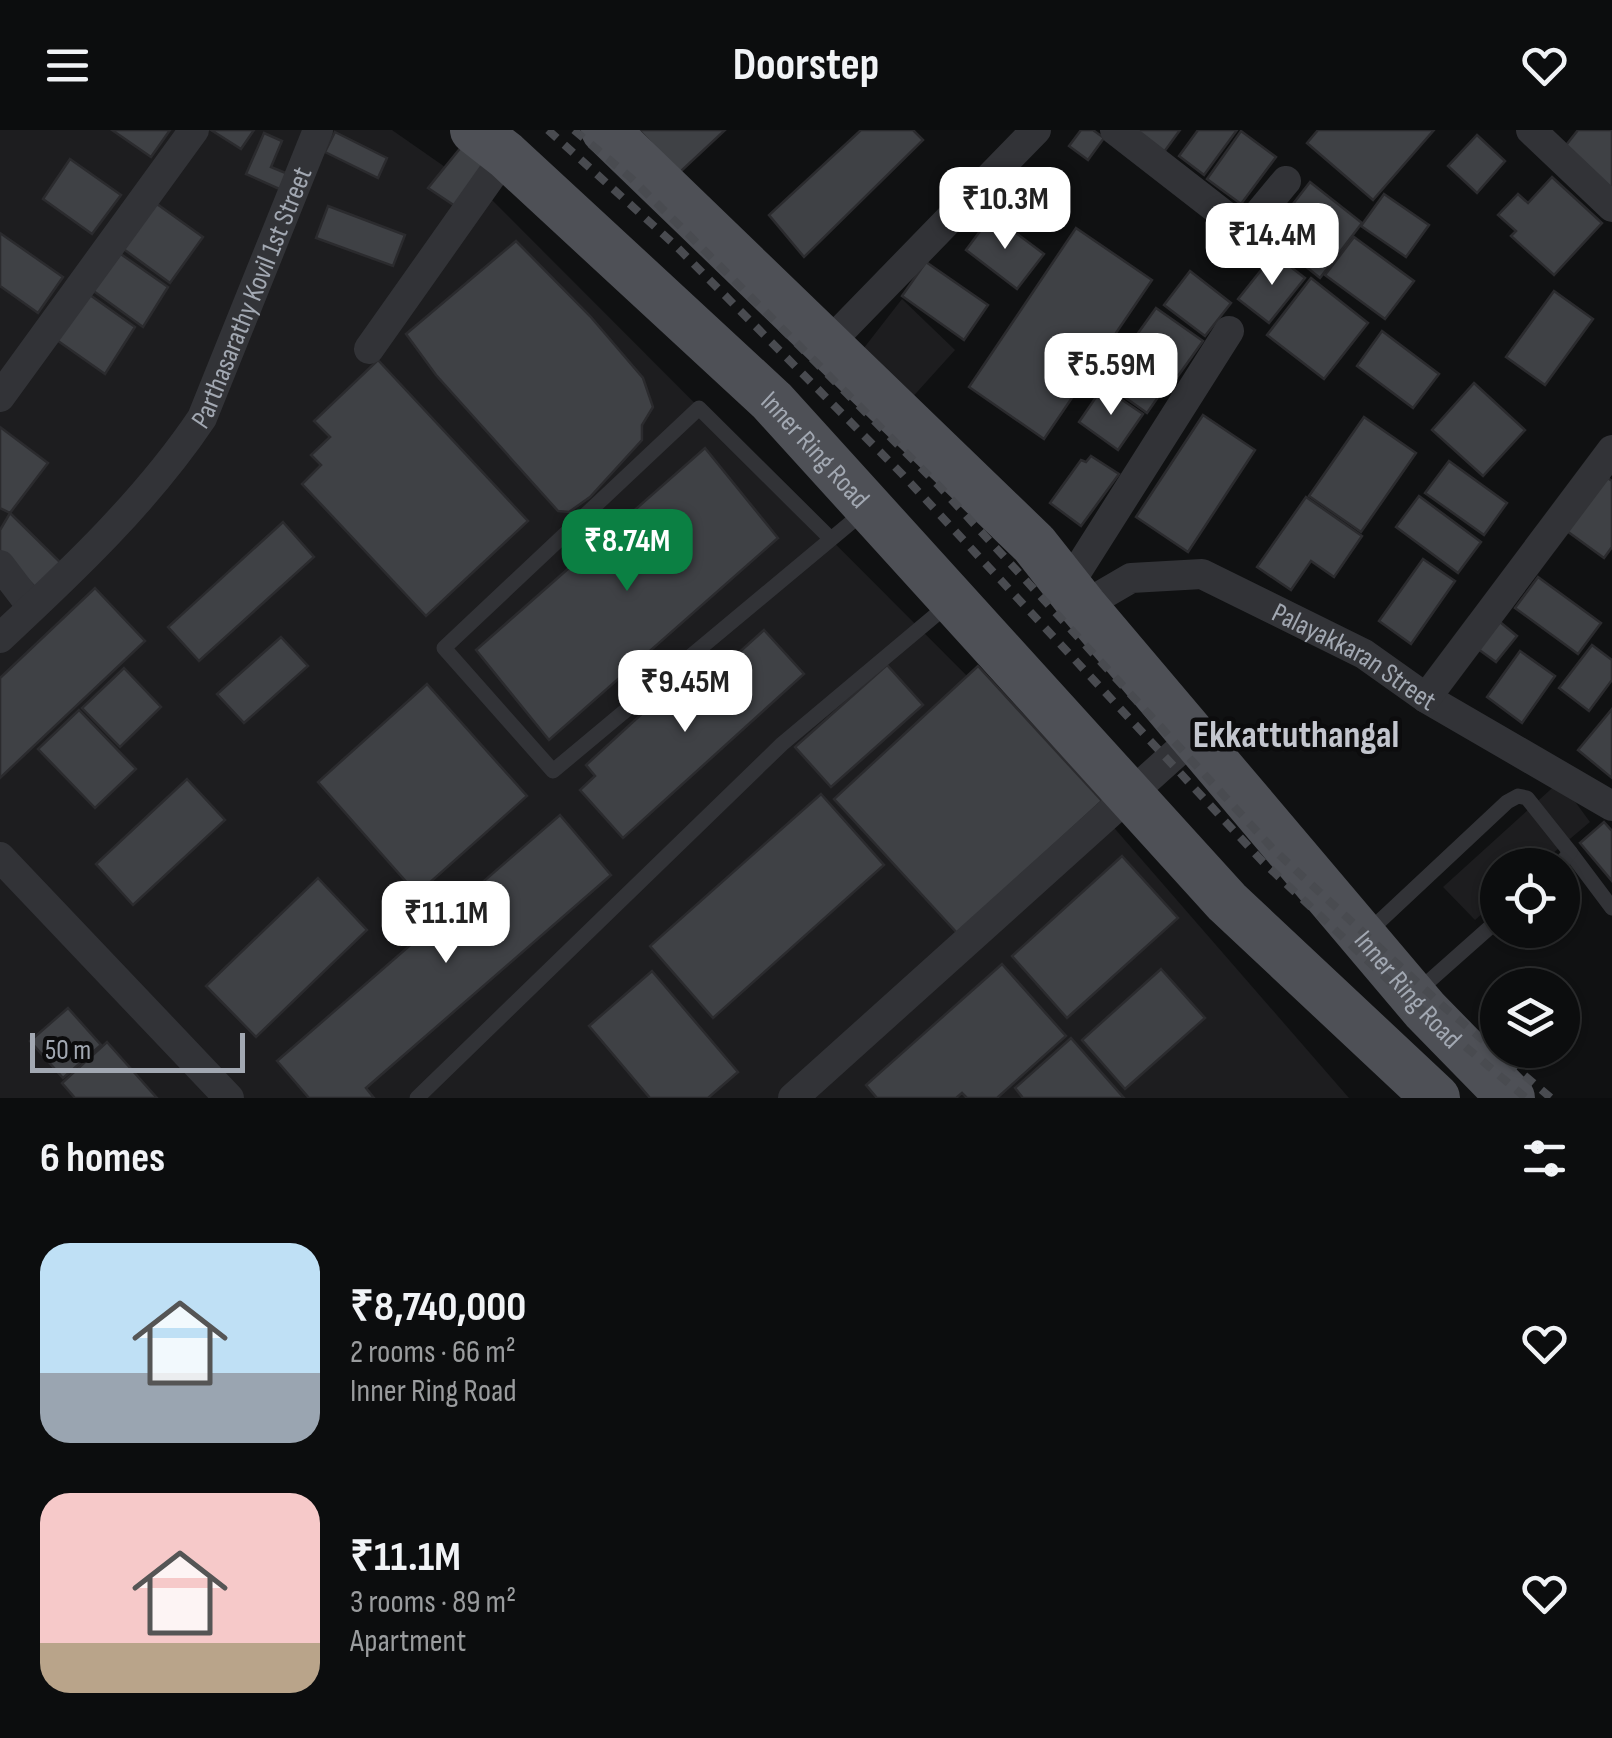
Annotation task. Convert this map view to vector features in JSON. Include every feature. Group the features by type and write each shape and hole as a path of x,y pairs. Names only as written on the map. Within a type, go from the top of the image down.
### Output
{"main road":[{"name":"Inner Ring Road","path":"605,130 1034,544 1413,996 1511,1098"},
{"name":"Inner Ring Road","path":"490,142 772,401 1227,902 1436,1098"}],"street":[{"path":"0,396 194,130"},
{"name":"Parthasarathy Kovil 1st Street","path":"0,638 70,572 176,457 202,418 318,130"},
{"path":"826,346 1036,130"},
{"path":"1115,130 1240,228 1251,224 1286,181"},
{"path":"1544,135 1612,207"},
{"path":"369,349 490,142"},
{"path":"1075,597 1229,331"},
{"path":"1426,698 1612,450"},
{"path":"0,565 32,608"},
{"name":"Palayakkaran Street","path":"1075,597 1131,578 1202,574 1364,654 1426,698 1612,806"},
{"path":"799,1096 1194,738"},
{"path":"0,857 229,1098"}],"lane":[{"path":"831,539 699,408 444,648 552,772 869,508"},
{"path":"416,1098 782,744 953,600"},
{"path":"1363,937 1518,796 1527,798 1559,848"},
{"path":"1580,874 1612,908"},
{"path":"1413,996 1480,936"}],"shaded area":[{"path":"0,130 392,130 491,199 1083,792 1349,1098 0,1098"},
{"path":"902,299 955,350 909,401 860,353"},
{"path":"1560,781 1590,822 1559,848 1486,848"},
{"path":"1480,853 1480,916 1475,920 1443,887"}],"building":[{"path":"112,130 170,130 151,157"},
{"path":"211,130 254,130 241,149"},
{"path":"639,130 725,130 679,173"},
{"path":"861,130 913,130 923,140 804,257 769,215"},
{"path":"1081,130 1093,130 1104,138 1088,160 1069,146"},
{"path":"1136,130 1180,130 1164,152"},
{"path":"1198,130 1237,130 1204,175 1179,156"},
{"path":"1318,130 1434,130 1373,200 1307,143"},
{"path":"1578,130 1612,130 1612,190 1563,149"},
{"path":"1241,131 1276,157 1241,204 1207,179"},
{"path":"335,132 387,158 378,178 325,152"},
{"path":"264,133 282,141 271,167 293,176 286,192 246,174"},
{"path":"1477,135 1505,161 1477,193 1448,166"},
{"path":"462,146 485,164 455,206 428,188"},
{"path":"70,159 121,195 92,234 43,199"},
{"path":"1552,177 1602,223 1554,275 1511,236 1516,231 1498,215 1518,194 1528,203"},
{"path":"1310,182 1362,223 1320,278 1268,236"},
{"path":"1384,194 1429,225 1406,257 1361,226"},
{"path":"150,199 203,237 170,283 118,245"},
{"path":"328,206 405,235 393,266 316,238"},
{"path":"992,215 1044,254 1017,289 966,250"},
{"path":"1076,228 1152,280 1044,439 969,387"},
{"path":"0,233 63,277 38,313 0,286"},
{"path":"1354,237 1414,281 1385,319 1325,275"},
{"path":"516,241 590,316 643,378 653,407 642,425 642,440 590,497 569,512 558,511 436,375 406,334"},
{"path":"115,250 168,287 143,327 88,287"},
{"path":"1274,254 1305,278 1269,323 1238,299"},
{"path":"926,262 988,305 964,340 902,296"},
{"path":"1190,271 1231,303 1205,336 1164,305"},
{"path":"1311,278 1368,323 1324,379 1267,335"},
{"path":"83,290 135,327 105,374 51,336"},
{"path":"1554,291 1593,319 1545,385 1506,357"},
{"path":"1156,308 1203,341 1178,376 1131,343"},
{"path":"1382,331 1439,374 1413,408 1357,366"},
{"path":"1134,350 1172,377 1147,413 1109,386"},
{"path":"378,360 528,521 426,616 302,484 321,465 311,455 330,437 314,421"},
{"path":"1474,383 1525,430 1483,476 1432,430"},
{"path":"1103,387 1143,414 1118,450 1079,422"},
{"path":"1203,415 1255,450 1188,552 1136,517"},
{"path":"1364,417 1416,453 1361,532 1309,496"},
{"path":"0,427 48,463 10,513 0,508"},
{"path":"705,448 778,538 549,740 476,650"},
{"path":"1091,456 1119,474 1081,526 1050,503 1081,460 1086,462"},
{"path":"1449,461 1507,503 1484,535 1425,493"},
{"path":"1601,473 1612,481 1612,547 1604,558 1560,526"},
{"path":"1419,496 1481,542 1458,573 1396,527"},
{"path":"1306,497 1362,536 1334,577 1311,561 1291,590 1257,567"},
{"path":"10,513 63,565 37,589 0,551 0,530"},
{"path":"283,522 314,557 199,661 168,627"},
{"path":"1423,559 1455,581 1411,644 1379,621"},
{"path":"1538,577 1601,623 1578,654 1515,608"},
{"path":"95,588 145,641 0,778 0,678"},
{"path":"1500,622 1517,636 1496,662 1478,649"},
{"path":"764,630 804,674 623,838 580,790 595,776 586,765 659,698 672,713"},
{"path":"281,637 308,666 244,723 217,694"},
{"path":"1592,645 1612,660 1612,680 1589,711 1559,688"},
{"path":"1520,651 1555,676 1522,723 1487,697"},
{"path":"887,665 923,705 831,787 795,747"},
{"path":"978,666 1102,801 958,934 834,799"},
{"path":"124,668 161,707 120,747 82,708"},
{"path":"427,684 527,796 417,894 318,782"},
{"path":"1612,709 1612,778 1578,750"},
{"path":"79,710 136,769 95,808 38,749"},
{"path":"187,779 225,820 133,905 96,864"},
{"path":"821,794 884,865 713,1018 650,946"},
{"path":"560,815 611,875 366,1088 374,1098 309,1098 277,1061"},
{"path":"1604,822 1612,831 1612,881 1580,843"},
{"path":"1122,856 1178,918 1067,1018 1012,956"},
{"path":"318,878 367,930 256,1037 206,986"},
{"path":"1002,964 1066,1036 997,1098 967,1098 962,1093 956,1098 877,1098 866,1085"},
{"path":"1161,969 1205,1018 1125,1089 1082,1040"},
{"path":"652,971 738,1072 708,1098 650,1098 589,1026"},
{"path":"68,1008 101,1045 63,1078 30,1041"},
{"path":"1071,1038 1124,1098 1023,1098 1015,1088"},
{"path":"107,1042 157,1098 75,1098 62,1083"}],"railway":[{"path":"548,130 675,245 902,474 1263,862 1400,991 1526,1098"},
{"path":"574,130 631,178 939,486 1274,850 1444,1007 1551,1098"}],"district":[{"name":"Ekkattuthangal","path":"1296,734"}]}
